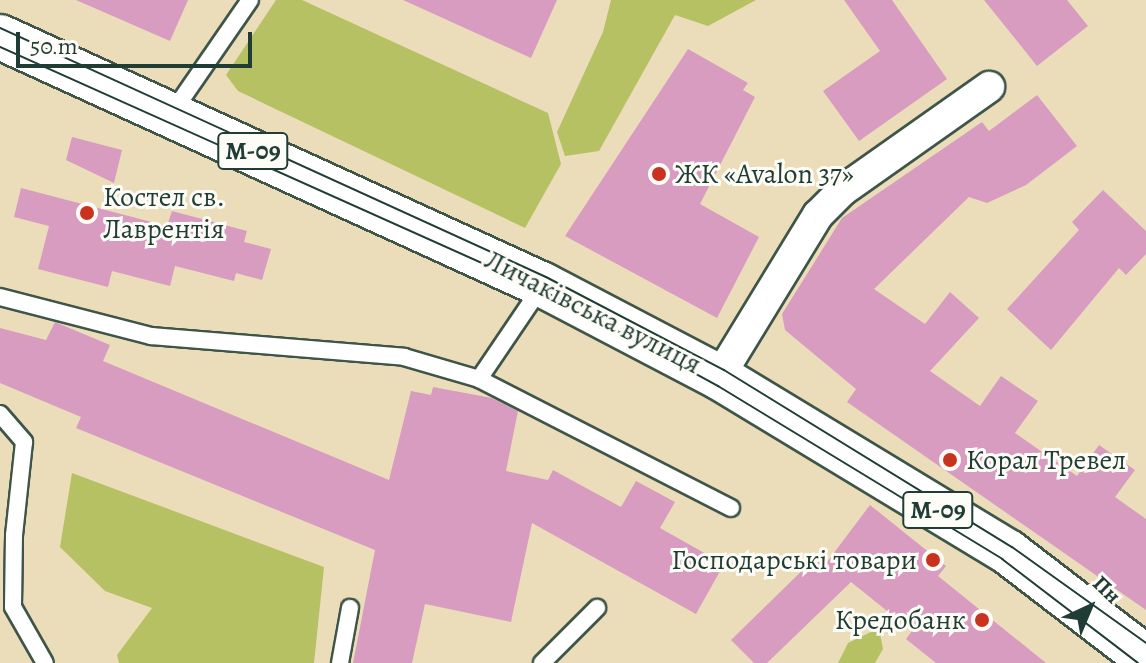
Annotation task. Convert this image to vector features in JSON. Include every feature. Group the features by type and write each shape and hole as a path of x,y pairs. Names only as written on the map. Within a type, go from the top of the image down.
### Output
{"main road":[{"name":"Личаківська вулиця","path":"0,37 543,285 719,377 1008,552 1146,658"}],"street":[{"path":"719,377 818,215 852,184 989,87"}],"lane":[{"path":"172,113 250,0"},
{"path":"479,379 543,285"},
{"path":"0,297 151,336 404,357 479,379 731,508"},
{"path":"0,414 24,442 14,535 13,607 45,663"},
{"path":"340,663 350,608"},
{"path":"542,663 597,608"}],"green space":[{"path":"276,0 302,0 548,113 561,164 525,228 238,91 226,75"},
{"path":"611,0 756,0 708,26 675,15 599,151 565,156 557,132 603,32"},
{"path":"72,473 324,567 314,663 119,663 117,655 152,608 105,591 60,547"},
{"path":"879,628 883,649 875,663 838,663 848,643"}],"building":[{"path":"76,0 188,0 170,41"},
{"path":"403,0 557,0 531,58"},
{"path":"844,0 892,0 947,79 859,141 823,91 880,51"},
{"path":"984,0 1067,0 1088,26 1037,66"},
{"name":"ЖК «Avalon 37»","path":"688,49 748,83 743,90 755,97 700,204 759,237 717,318 565,236"},
{"path":"1037,95 1077,146 1026,185 987,203 969,197 874,289 925,324 950,292 979,318 930,371 980,406 1001,376 1038,401 1015,433 1077,476 1099,445 1135,470 1115,497 1146,519 1146,610 847,402 856,389 785,330 782,314 842,218 982,122 989,131"},
{"path":"72,137 122,150 114,183 66,160"},
{"path":"21,188 167,226 172,211 247,231 244,242 271,249 262,280 236,273 234,281 175,266 170,286 112,271 108,287 38,269 49,226 14,217"},
{"path":"1103,190 1146,231 1146,254 1126,275 1119,268 1051,350 1007,309 1079,230 1072,222"},
{"path":"55,322 110,345 103,361 389,480 411,391 431,395 433,387 492,398 518,411 506,471 548,480 553,470 621,507 636,481 675,502 660,528 724,564 696,614 532,523 511,622 425,604 412,663 353,663 375,550 76,428 81,417 0,383 0,328 46,340"},
{"path":"870,505 946,566 938,576 1046,663 936,663 906,639 912,631 851,582 767,663 754,663 731,640 816,557 824,566"}],"tram line":[{"path":"0,28 546,277 724,370 1012,547 1146,643"},
{"path":"0,47 540,289 718,386 1002,559 1138,663"}],"place":[{"name":"ЖК «Avalon 37»","path":"659,174"},
{"name":"Костел св. Лаврентія","path":"87,213"},
{"name":"Корал Тревел","path":"950,460"},
{"name":"Господарські товари","path":"933,560"},
{"name":"Кредобанк","path":"982,620"}]}
